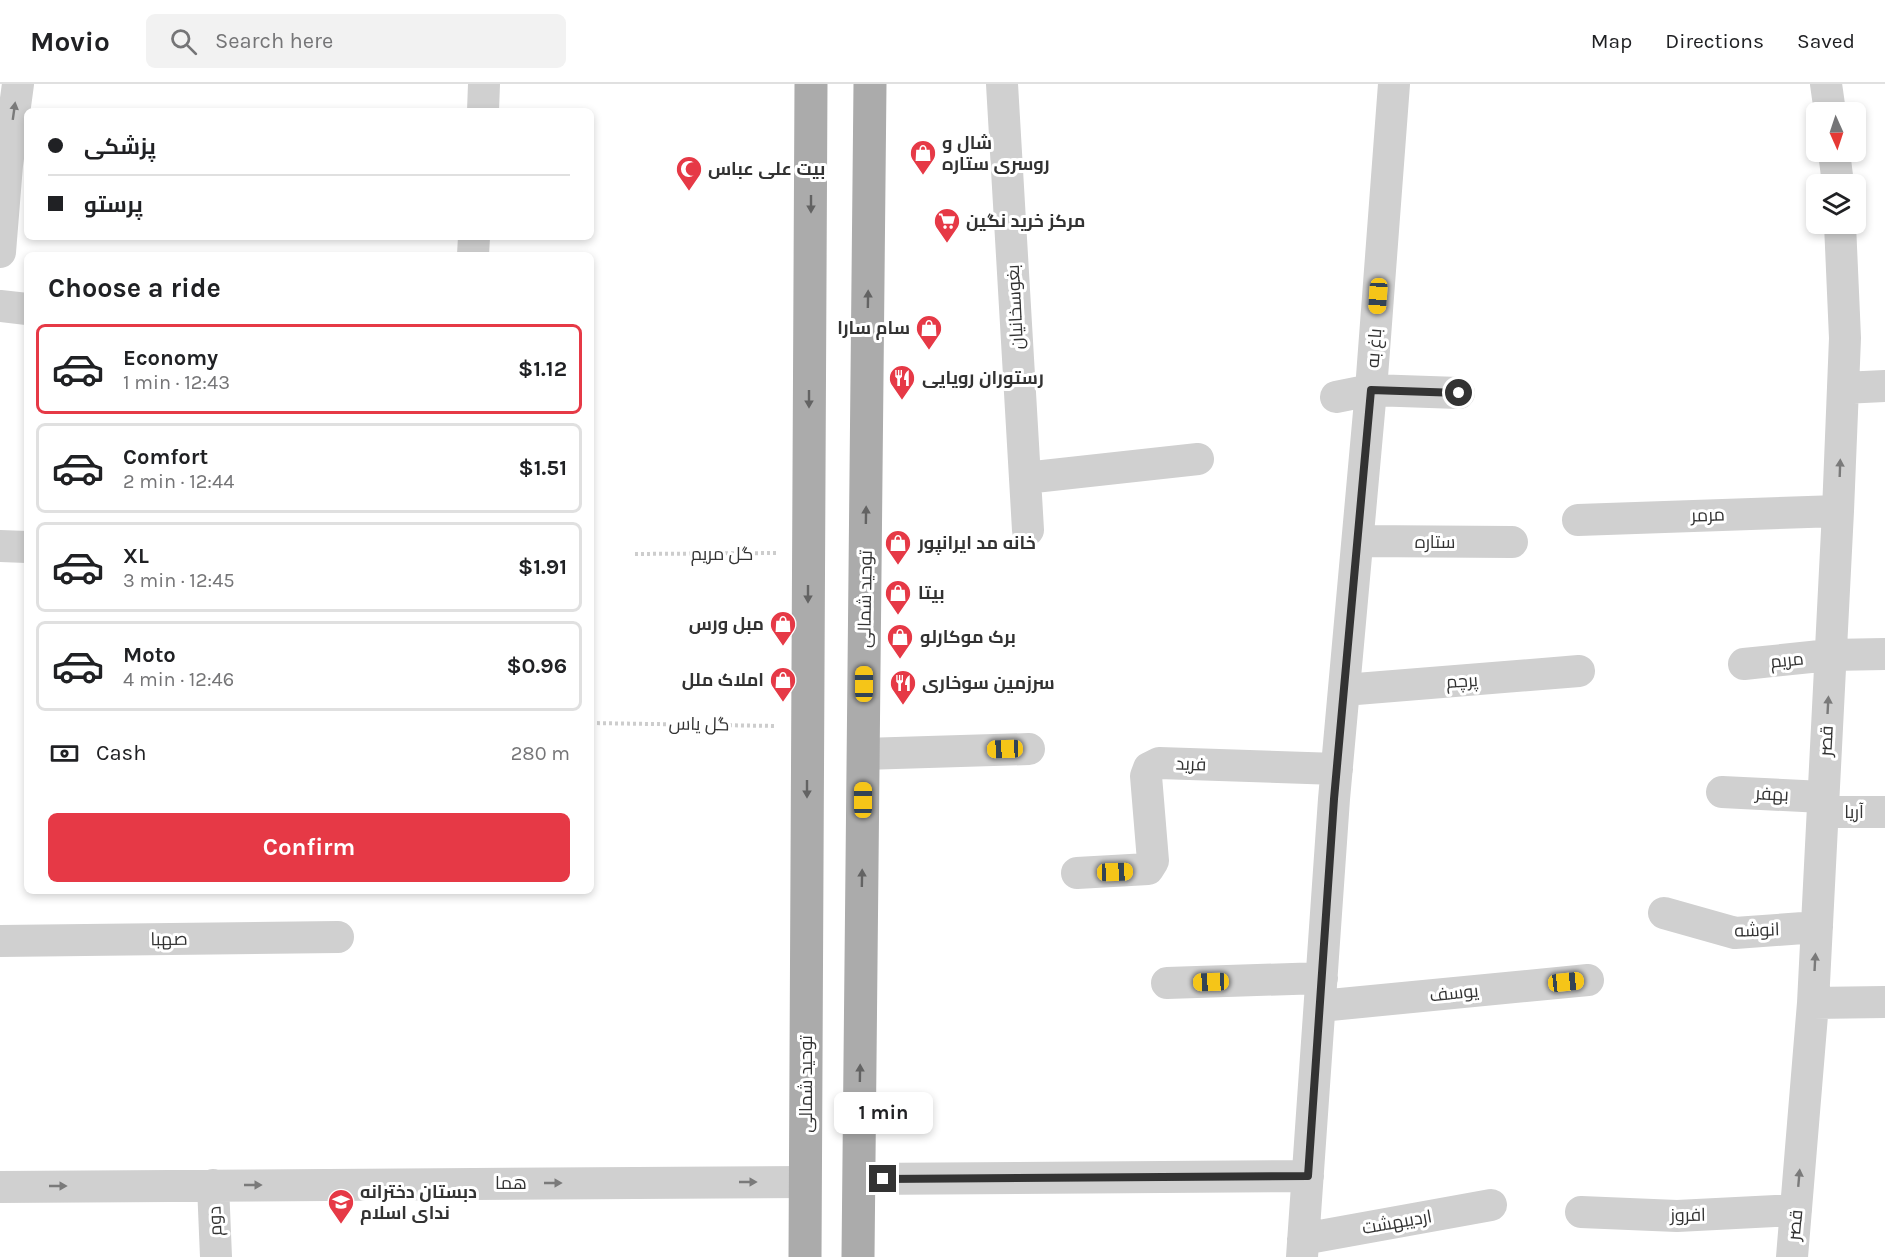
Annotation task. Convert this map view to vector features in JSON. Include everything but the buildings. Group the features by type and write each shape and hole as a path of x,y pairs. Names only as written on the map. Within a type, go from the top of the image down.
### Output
{"main road":[{"path":"791,84 811,146"},
{"name":"توحید شمالی","path":"805,1257 811,84"},
{"name":"توحید شمالی","path":"858,1257 870,84"}],"street":[{"path":"0,252 7,165 18,84"},
{"path":"483,108 484,84"},
{"name":"بغوسخانیان","path":"1002,84 1028,530"},
{"name":"باغ به","path":"1303,1248 1337,769 1371,390 1394,84"},
{"path":"1826,84 1829,102"},
{"name":"قصر","path":"1792,1257 1813,1004 1838,511 1845,338 1840,234"},
{"path":"0,306 24,309"},
{"path":"1843,388 1885,386"},
{"path":"1336,397 1371,390 1459,393"},
{"path":"1025,478 1198,459"},
{"name":"مرمر","path":"1578,520 1838,511"},
{"name":"ستاره","path":"1358,542 1512,542"},
{"path":"0,546 24,547"},
{"name":"مریم","path":"1744,664 1830,655 1885,654"},
{"name":"پرچم","path":"1344,690 1579,672"},
{"path":"863,754 1029,749"},
{"name":"فرید","path":"1077,873 1148,869 1153,861 1146,776 1149,768 1159,763 1337,769"},
{"name":"بهفر","path":"1722,792 1823,804"},
{"name":"آریا","path":"1823,804 1885,812"},
{"name":"انوشه","path":"1664,913 1735,933 1817,927"},
{"name":"صهبا","path":"0,941 338,937"},
{"name":"یوسف","path":"1167,983 1321,992 1588,980"},
{"path":"1813,1004 1885,1002"},
{"path":"859,1179 1308,1176"},
{"name":"هما","path":"0,1186 805,1182"},
{"name":"دوم","path":"213,1185 216,1257"},
{"name":"اردیبهشت","path":"1303,1248 1491,1205"},
{"name":"افروز","path":"1581,1212 1677,1216 1796,1210"}],"path":[{"name":"گل مریم","path":"635,554 809,553"},
{"name":"گل یاس","path":"594,723 808,726"}],"place":[{"name":"شال و روسری ستاره","path":"923,176"},
{"name":"بیت علی عباس","path":"689,192"},
{"name":"مرکز خرید نگین","path":"947,244"},
{"name":"سام سارا","path":"929,351"},
{"name":"رستوران رویایی","path":"902,401"},
{"name":"خانه مد ایرانپور","path":"898,566"},
{"name":"بیتا","path":"898,616"},
{"name":"مبل ورس","path":"783,647"},
{"name":"برک موکارلو","path":"900,660"},
{"name":"املاک ملل","path":"783,703"},
{"name":"سرزمین سوخاری","path":"903,706"},
{"name":"دبستان دخترانه ندای اسلام","path":"341,1225"}],"route":[{"path":"883,1179 1308,1176 1334,799 1371,390 1459,393"}]}
